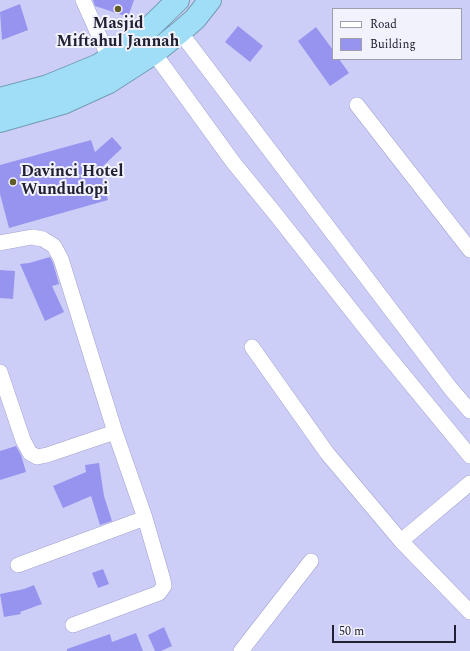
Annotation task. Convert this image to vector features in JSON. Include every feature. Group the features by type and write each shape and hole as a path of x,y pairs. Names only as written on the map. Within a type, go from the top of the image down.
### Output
{"highway":[{"path":"0,100 48,86 99,65 142,35 178,0"},
{"path":"0,121 63,103 109,82 154,53 180,32 195,19 210,0"}],"street":[{"path":"83,0 109,58"},
{"path":"180,32 451,389 470,411"},
{"path":"154,53 233,162 378,344 470,456"},
{"path":"356,105 470,250"},
{"path":"0,243 32,237 43,239 54,246 61,260 115,432 145,518 164,580 164,586 159,593 73,625"},
{"path":"252,347 327,453 401,541 470,612"},
{"path":"0,372 23,440 30,454 37,458 115,432"},
{"path":"401,541 470,483"},
{"path":"18,565 145,518"},
{"path":"241,651 311,561"}],"building":[{"name":"Masjid Miftahul Jannah","path":"93,0 134,0 128,17 95,6"},
{"path":"20,4 28,30 2,40 0,12"},
{"path":"238,26 263,46 250,62 225,42"},
{"path":"316,27 332,49 332,60 340,60 349,73 330,86 298,41"},
{"path":"112,137 122,148 100,169 108,200 9,228 0,194 0,165 91,140 95,152"},
{"path":"50,257 59,284 52,286 64,312 45,321 20,264"},
{"path":"0,270 15,271 13,299 0,298"},
{"path":"16,446 21,455 26,472 0,480 0,451"},
{"path":"99,463 104,496 112,521 100,525 91,496 63,508 53,486 86,472 85,465"},
{"path":"103,569 109,584 98,588 92,573"},
{"path":"34,585 42,604 20,612 21,614 4,617 0,594 24,589"},
{"path":"164,627 172,646 161,651 155,651 148,635"},
{"path":"136,633 143,651 67,651 67,649 110,634 112,642"}],"place":[{"name":"Masjid Miftahul Jannah","path":"118,9"},
{"name":"Davinci Hotel Wundudopi","path":"13,182"}]}
